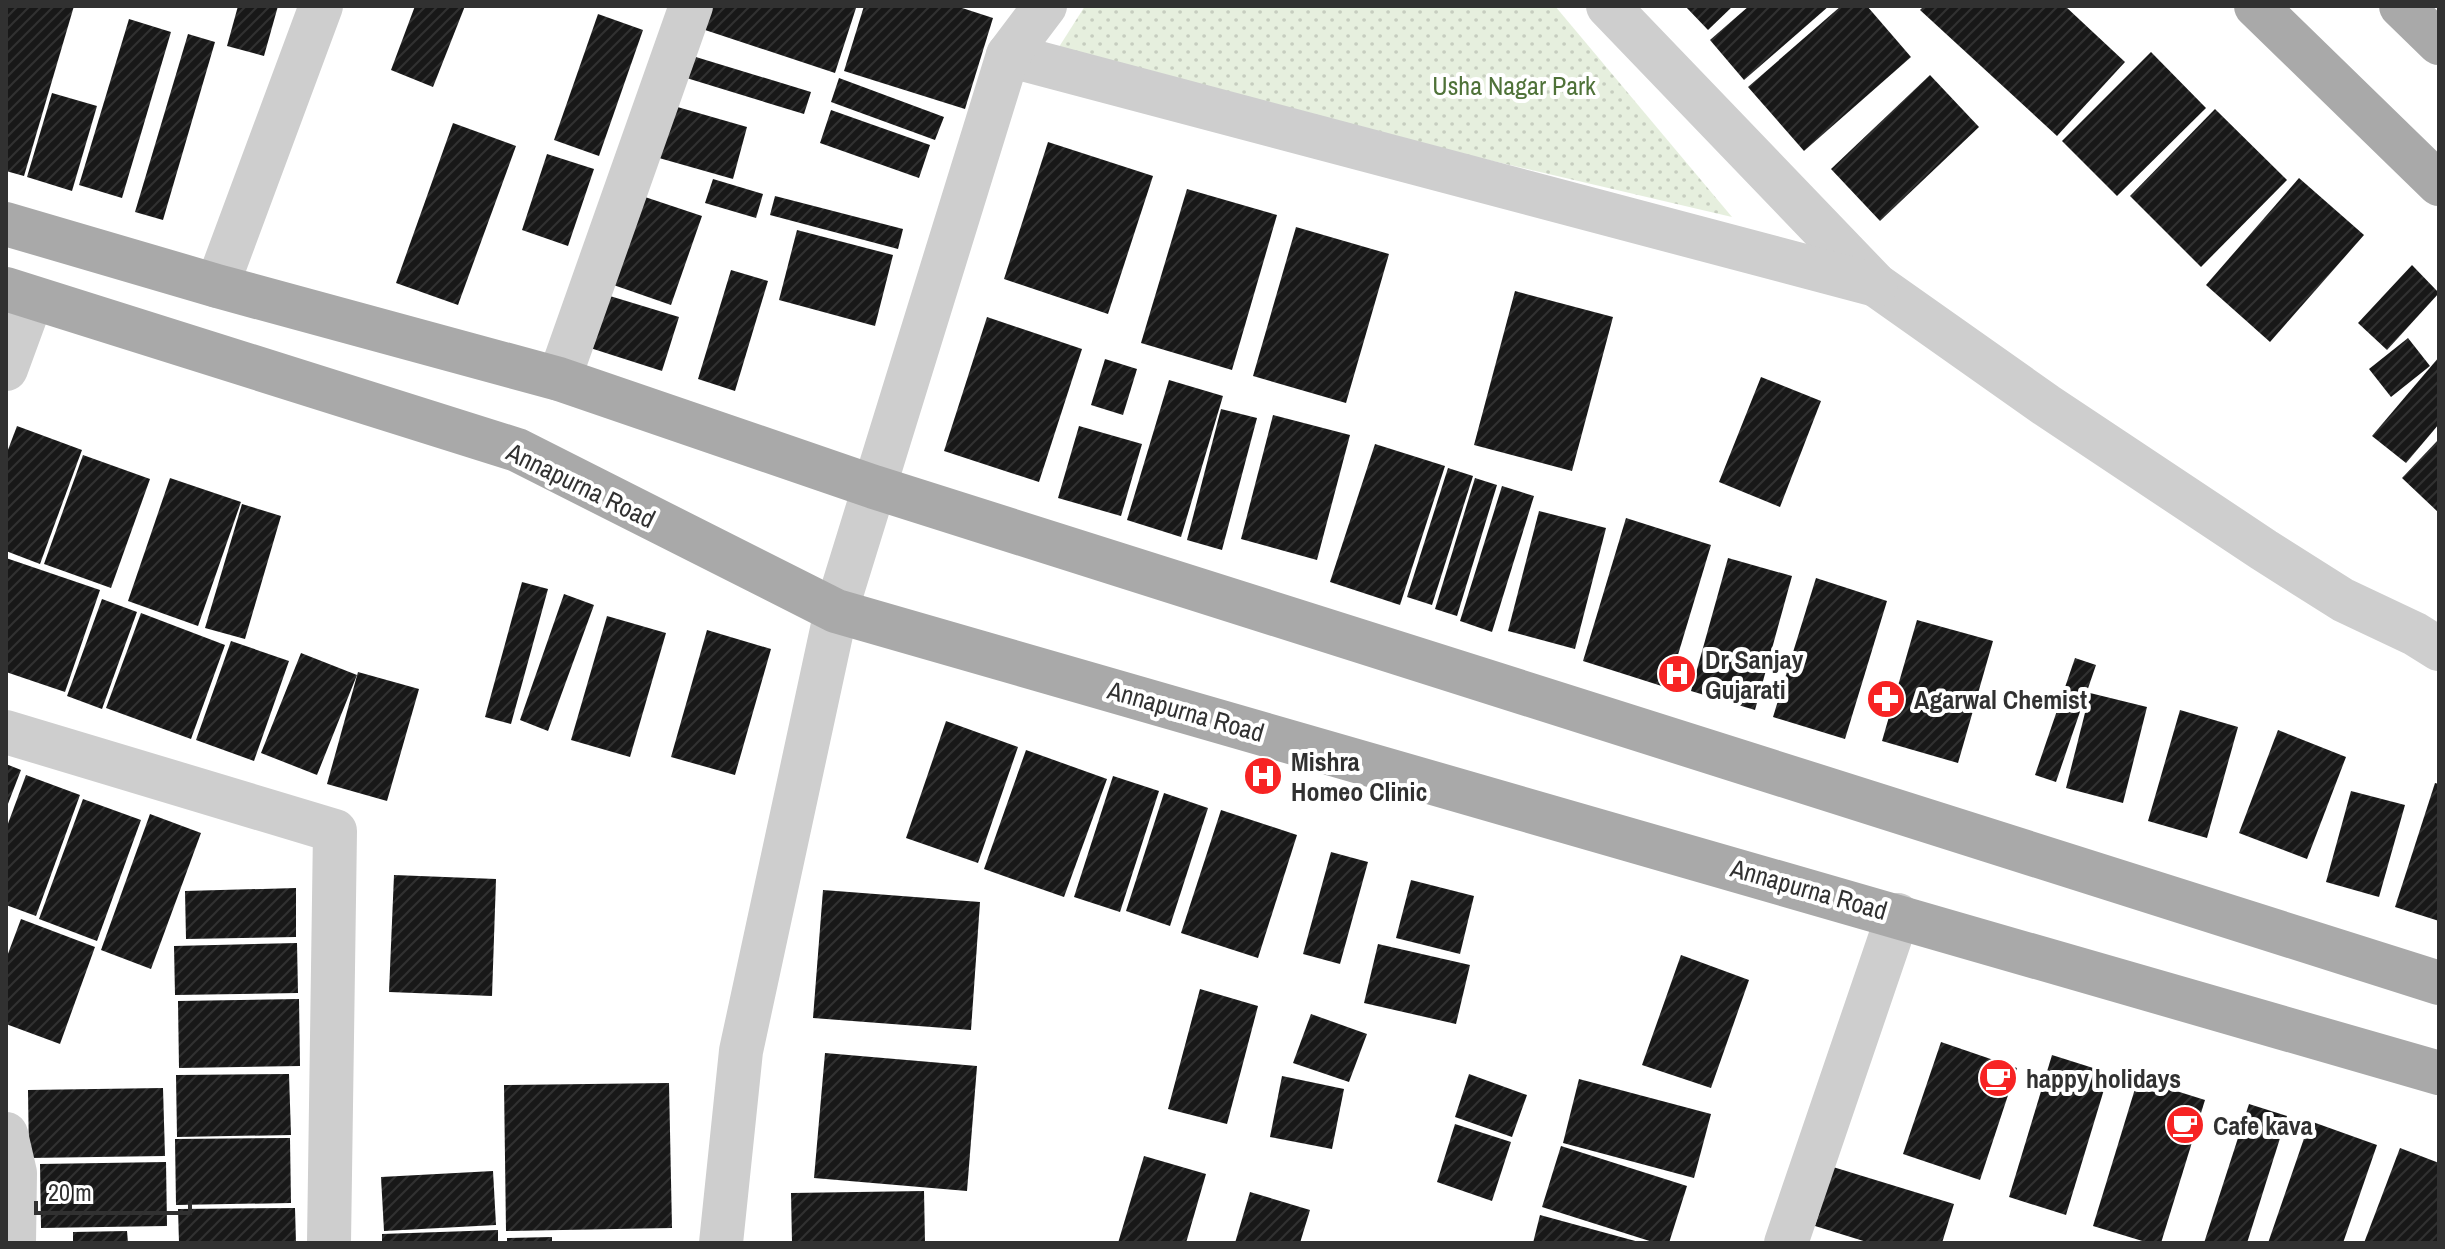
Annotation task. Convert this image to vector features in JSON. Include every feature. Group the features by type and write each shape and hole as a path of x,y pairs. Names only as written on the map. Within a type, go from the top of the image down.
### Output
{"main road":[{"path":"2256,6 2439,184"},
{"path":"2401,6 2439,43"},
{"path":"6,224 217,286 559,379 874,487 2439,983"},
{"name":"Annapurna Road","path":"19,293 517,450 836,611 2439,1073"}],"street":[{"path":"217,286 321,6"},
{"path":"559,379 691,6"},
{"path":"721,1243 741,1051 836,611 1008,55 1045,6"},
{"path":"1608,6 1876,285 2046,405 2264,550 2343,600 2415,634 2439,649"},
{"path":"1008,55 1876,285"},
{"path":"6,369 19,293"},
{"path":"6,732 335,831 329,1243"},
{"path":"1786,1243 1898,915"},
{"path":"6,1134 15,1173 14,1243"}],"green space":[{"name":"Usha Nagar Park","path":"1085,6 1555,6 1732,217 1052,58"}],"building":[{"path":"6,6 74,6 24,176 6,171"},
{"path":"238,6 278,6 264,56 227,46"},
{"path":"415,6 465,6 433,87 391,70"},
{"path":"706,6 856,8 835,73 699,28"},
{"path":"864,6 956,6 993,18 965,109 844,71"},
{"path":"1685,6 1733,6 1708,30"},
{"path":"1749,6 1829,6 1744,80 1710,40"},
{"path":"1841,6 1867,6 1911,57 1804,151 1748,87"},
{"path":"1924,6 2065,6 2125,62 2057,136 1920,10"},
{"path":"598,14 643,30 599,156 554,140"},
{"path":"129,19 171,32 122,198 79,185"},
{"path":"188,34 215,42 163,220 135,212"},
{"path":"2151,52 2206,108 2117,196 2062,141"},
{"path":"686,54 811,92 804,114 680,76"},
{"path":"1930,75 1979,127 1880,221 1831,169"},
{"path":"839,78 944,117 935,140 831,102"},
{"path":"52,93 97,106 72,191 27,177"},
{"path":"667,104 747,127 733,179 652,156"},
{"path":"2215,109 2287,180 2201,267 2130,196"},
{"path":"831,110 930,145 919,178 820,143"},
{"path":"453,123 516,146 458,305 396,283"},
{"path":"1048,142 1153,176 1108,314 1004,279"},
{"path":"547,154 594,169 568,246 522,230"},
{"path":"2299,178 2364,235 2270,342 2206,285"},
{"path":"713,179 763,194 756,218 705,203"},
{"path":"1187,189 1277,215 1232,370 1141,343"},
{"path":"633,193 702,216 671,305 602,281"},
{"path":"775,196 903,229 898,249 770,215"},
{"path":"1296,227 1389,254 1346,403 1253,376"},
{"path":"797,230 893,255 875,326 779,300"},
{"path":"2412,265 2439,293 2387,350 2358,323"},
{"path":"731,270 768,281 735,391 698,379"},
{"path":"1515,291 1613,317 1572,471 1474,445"},
{"path":"600,293 679,317 662,371 584,346"},
{"path":"987,317 1082,349 1039,482 944,451"},
{"path":"2408,338 2430,366 2391,397 2369,369"},
{"path":"2439,357 2439,424 2406,463 2372,436"},
{"path":"1105,359 1137,369 1123,415 1091,405"},
{"path":"1761,377 1821,401 1780,507 1719,482"},
{"path":"1169,380 1223,396 1181,537 1127,520"},
{"path":"1221,409 1257,418 1222,550 1187,540"},
{"path":"1273,415 1350,435 1317,560 1241,539"},
{"path":"17,426 82,450 40,564 6,551 6,455"},
{"path":"1079,426 1142,444 1121,516 1058,498"},
{"path":"2439,439 2439,513 2402,478"},
{"path":"1375,444 1445,466 1400,605 1330,582"},
{"path":"83,455 150,479 111,588 44,564"},
{"path":"1448,468 1473,476 1432,605 1407,597"},
{"path":"170,478 241,502 198,626 128,601"},
{"path":"1475,478 1497,485 1457,616 1435,609"},
{"path":"1502,486 1534,496 1492,632 1460,621"},
{"path":"242,504 281,516 245,639 205,628"},
{"path":"1539,511 1606,528 1575,649 1508,631"},
{"path":"1626,518 1711,545 1668,688 1583,661"},
{"path":"6,558 100,590 65,692 6,672"},
{"path":"1728,558 1792,576 1755,710 1691,691"},
{"path":"1816,578 1887,601 1845,739 1773,717"},
{"path":"522,582 548,589 511,724 485,717"},
{"path":"564,594 594,605 548,731 520,720"},
{"path":"102,599 137,612 102,709 67,696"},
{"path":"141,613 225,645 191,739 106,708"},
{"path":"607,616 666,633 630,757 571,740"},
{"path":"1917,620 1993,641 1958,763 1882,741"},
{"path":"707,630 771,649 735,775 671,757"},
{"path":"231,641 289,661 254,761 196,740"},
{"path":"301,653 357,675 317,775 261,753"},
{"path":"2075,658 2096,665 2056,782 2035,775"},
{"path":"358,672 419,689 387,801 327,784"},
{"path":"2090,693 2147,707 2123,803 2066,788"},
{"path":"2180,710 2238,727 2207,838 2148,821"},
{"path":"946,721 1018,747 978,863 906,838"},
{"path":"2278,730 2346,757 2307,859 2239,833"},
{"path":"1026,750 1107,779 1064,897 984,869"},
{"path":"6,764 21,770 6,809"},
{"path":"26,775 80,795 36,916 6,905 6,829"},
{"path":"1113,776 1159,791 1120,912 1074,897"},
{"path":"2435,783 2439,784 2439,921 2395,907"},
{"path":"2351,791 2405,805 2379,897 2326,882"},
{"path":"1164,793 1208,808 1170,926 1126,911"},
{"path":"83,799 141,820 97,941 39,919"},
{"path":"1221,810 1297,835 1258,958 1181,933"},
{"path":"150,814 201,833 151,969 101,950"},
{"path":"1331,852 1368,862 1340,964 1303,954"},
{"path":"394,875 496,879 492,996 389,992"},
{"path":"1411,880 1474,896 1460,954 1396,938"},
{"path":"296,888 296,937 186,939 185,891"},
{"path":"823,890 980,902 971,1030 813,1018"},
{"path":"21,919 95,947 60,1044 6,1024 6,959"},
{"path":"297,943 298,993 175,995 174,946"},
{"path":"1378,944 1470,965 1456,1024 1364,1003"},
{"path":"1681,955 1749,980 1711,1088 1642,1065"},
{"path":"1200,989 1258,1006 1227,1124 1168,1109"},
{"path":"299,999 300,1066 179,1068 178,1001"},
{"path":"1311,1014 1367,1034 1349,1082 1293,1063"},
{"path":"1941,1042 2017,1068 1980,1180 1903,1154"},
{"path":"825,1053 977,1066 967,1191 814,1178"},
{"path":"2052,1055 2109,1073 2066,1215 2009,1197"},
{"path":"289,1074 291,1135 177,1137 176,1075"},
{"path":"1469,1074 1527,1095 1512,1137 1455,1117"},
{"path":"1282,1076 1344,1089 1332,1149 1270,1137"},
{"path":"1579,1079 1711,1114 1694,1178 1563,1143"},
{"path":"2138,1079 2205,1100 2161,1243 2149,1243 2093,1226"},
{"path":"669,1083 672,1228 506,1231 504,1085"},
{"path":"163,1088 165,1156 29,1158 28,1090"},
{"path":"2249,1104 2287,1116 2247,1243 2204,1243"},
{"path":"2310,1121 2377,1145 2343,1243 2268,1243"},
{"path":"1455,1124 1511,1142 1492,1201 1437,1182"},
{"path":"290,1138 291,1203 176,1205 175,1139"},
{"path":"1561,1146 1687,1186 1669,1243 1656,1243 1542,1207"},
{"path":"2400,1148 2439,1163 2439,1243 2364,1243"},
{"path":"1144,1156 1206,1174 1186,1243 1118,1243"},
{"path":"166,1162 167,1226 41,1228 40,1164"},
{"path":"1833,1167 1954,1204 1942,1243 1870,1243 1815,1226"},
{"path":"493,1171 496,1225 384,1231 381,1177"},
{"path":"924,1191 925,1243 792,1243 791,1193"},
{"path":"1250,1192 1310,1210 1300,1243 1235,1243"},
{"path":"295,1208 296,1243 179,1243 178,1209"},
{"path":"1540,1215 1639,1242 1639,1243 1533,1243"},
{"path":"498,1230 498,1243 382,1243 382,1234"},
{"path":"127,1231 128,1243 73,1243 73,1232"},
{"path":"552,1237 552,1243 507,1243 507,1238"}],"place":[{"name":"Dr Sanjay Gujarati","path":"1677,674"},
{"name":"Agarwal Chemist","path":"1886,699"},
{"name":"Mishra Homeo Clinic","path":"1263,776"},
{"name":"happy holidays","path":"1998,1078"},
{"name":"Cafe kava","path":"2185,1125"}]}
